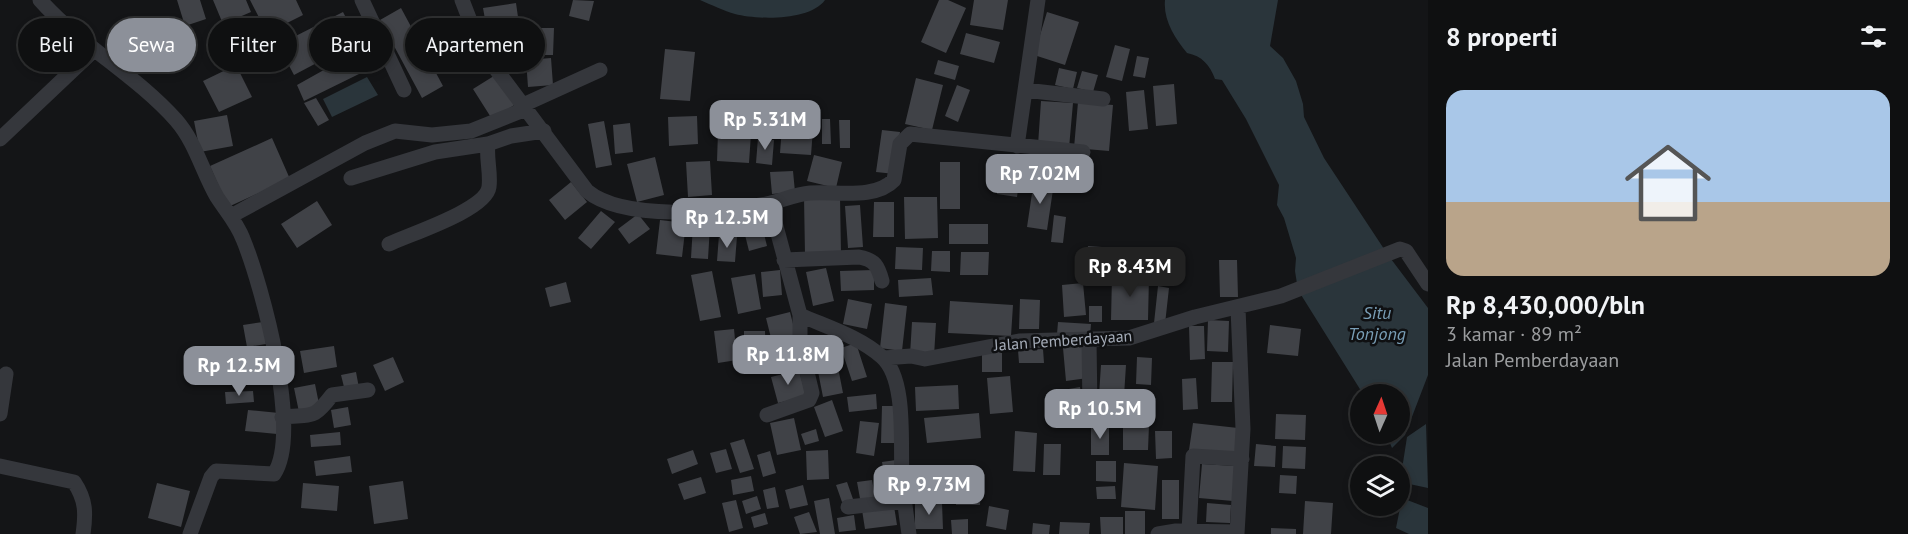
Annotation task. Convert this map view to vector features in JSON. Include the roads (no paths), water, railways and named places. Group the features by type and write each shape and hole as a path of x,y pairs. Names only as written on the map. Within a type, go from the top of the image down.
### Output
{"street":[{"path":"40,0 56,18"},
{"path":"362,0 404,90"},
{"path":"462,0 474,36 481,49 587,191 606,203 620,207 692,213 770,204 796,195 881,190 894,180 900,144 910,134 1083,152"},
{"path":"1017,146 1038,0"},
{"path":"95,53 145,91 177,122 198,153 216,196 231,216 248,251 272,335 282,417 282,463 274,474 216,471 190,534"},
{"path":"231,216 365,143 395,131 432,135 471,131 600,70"},
{"path":"0,139 71,72"},
{"path":"1025,90 1103,99"},
{"path":"351,178 435,152 488,144 511,136 544,131"},
{"path":"389,244 482,201 489,188 488,144"},
{"path":"767,415 809,400 812,393 800,343 800,315 770,204"},
{"name":"Jalan Pemberdayaan","path":"884,358 911,356 925,359 1019,341 1129,338 1195,317 1296,292 1398,249 1404,250 1428,284"},
{"path":"784,260 859,257 871,260 877,265 882,281"},
{"path":"1158,534 1189,531 1237,533 1242,459 1238,308"},
{"path":"800,315 861,342 884,358 899,395 904,501 909,534"},
{"path":"1089,340 1090,409"},
{"path":"0,414 6,374"},
{"path":"282,417 315,414 324,408 332,395 368,390"},
{"path":"1189,531 1193,456 1242,459"},
{"path":"0,466 74,483 84,497 86,513 83,534"},
{"path":"848,507 904,501"}],"water":[{"path":"700,0 825,0 808,12 770,18 735,14"},
{"name":"Situ Tonjong","path":"1165,0 1278,0 1270,46 1283,58 1296,81 1303,104 1304,117 1324,158 1388,255 1428,308 1428,375 1410,422 1410,384 1357,384 1298,290 1295,271 1296,258 1284,218 1277,205 1279,185 1246,119 1222,80 1215,79 1211,69 1201,59 1187,53 1174,35"},
{"path":"367,77 378,95 332,117 323,99"},
{"path":"1426,424 1428,488 1410,484 1410,456 1404,456 1406,444 1410,444 1410,435"},
{"path":"1410,501 1428,508 1428,534 1409,534 1396,528 1398,516 1410,516"}]}
